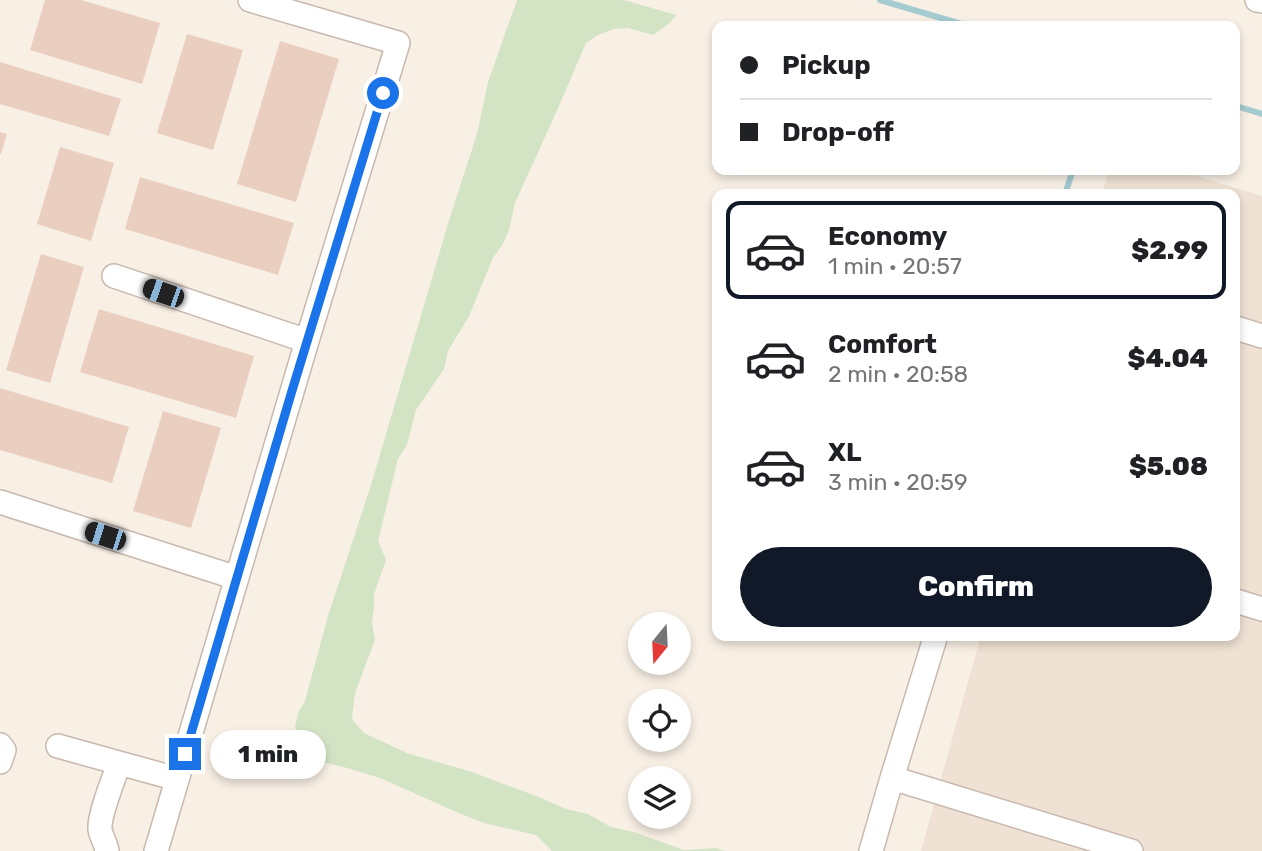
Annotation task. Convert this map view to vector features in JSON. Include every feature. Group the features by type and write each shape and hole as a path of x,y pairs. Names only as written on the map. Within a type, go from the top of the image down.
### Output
{"street":[{"path":"156,851 398,43 250,0"},
{"path":"114,276 307,341"},
{"path":"1240,329 1262,336"},
{"path":"0,502 237,578"},
{"path":"1240,602 1262,610"},
{"path":"872,851 934,641"},
{"path":"0,745 4,750 0,762"},
{"path":"58,746 177,779"},
{"path":"107,851 100,829 101,818 119,763"},
{"path":"892,778 1131,851"}],"shaded area":[{"path":"1108,175 1193,175 1239,189 1103,189"},
{"path":"1240,189 1262,196 1262,851 921,851 979,641 1240,641"}],"green space":[{"path":"517,0 624,0 676,15 653,35 628,28 614,29 586,43 515,203 503,244 493,258 469,316 448,351 444,369 416,410 407,445 398,459 378,541 386,560 374,594 372,622 375,640 355,693 352,719 364,733 407,753 472,772 566,809 588,814 611,827 634,832 684,850 716,848 724,851 552,851 536,835 484,823 380,778 318,761 300,743 295,727 477,134 488,82"}],"building":[{"path":"45,0 81,0 160,23 142,84 30,50"},
{"path":"187,34 243,50 213,150 157,133"},
{"path":"280,41 339,59 296,202 237,184"},
{"path":"0,62 121,99 109,136 0,104"},
{"path":"0,132 7,134 1,154 0,154"},
{"path":"60,147 114,163 91,241 37,224"},
{"path":"140,177 294,223 278,275 125,229"},
{"path":"41,254 84,267 50,383 6,370"},
{"path":"99,309 254,356 236,418 80,372"},
{"path":"0,388 129,427 112,483 0,450"},
{"path":"163,411 221,428 191,528 133,511"}],"waterway":[{"path":"880,0 951,21"},
{"path":"1240,107 1262,114"},
{"path":"1067,189 1071,175"}],"route":[{"path":"185,754 383,93"}]}
